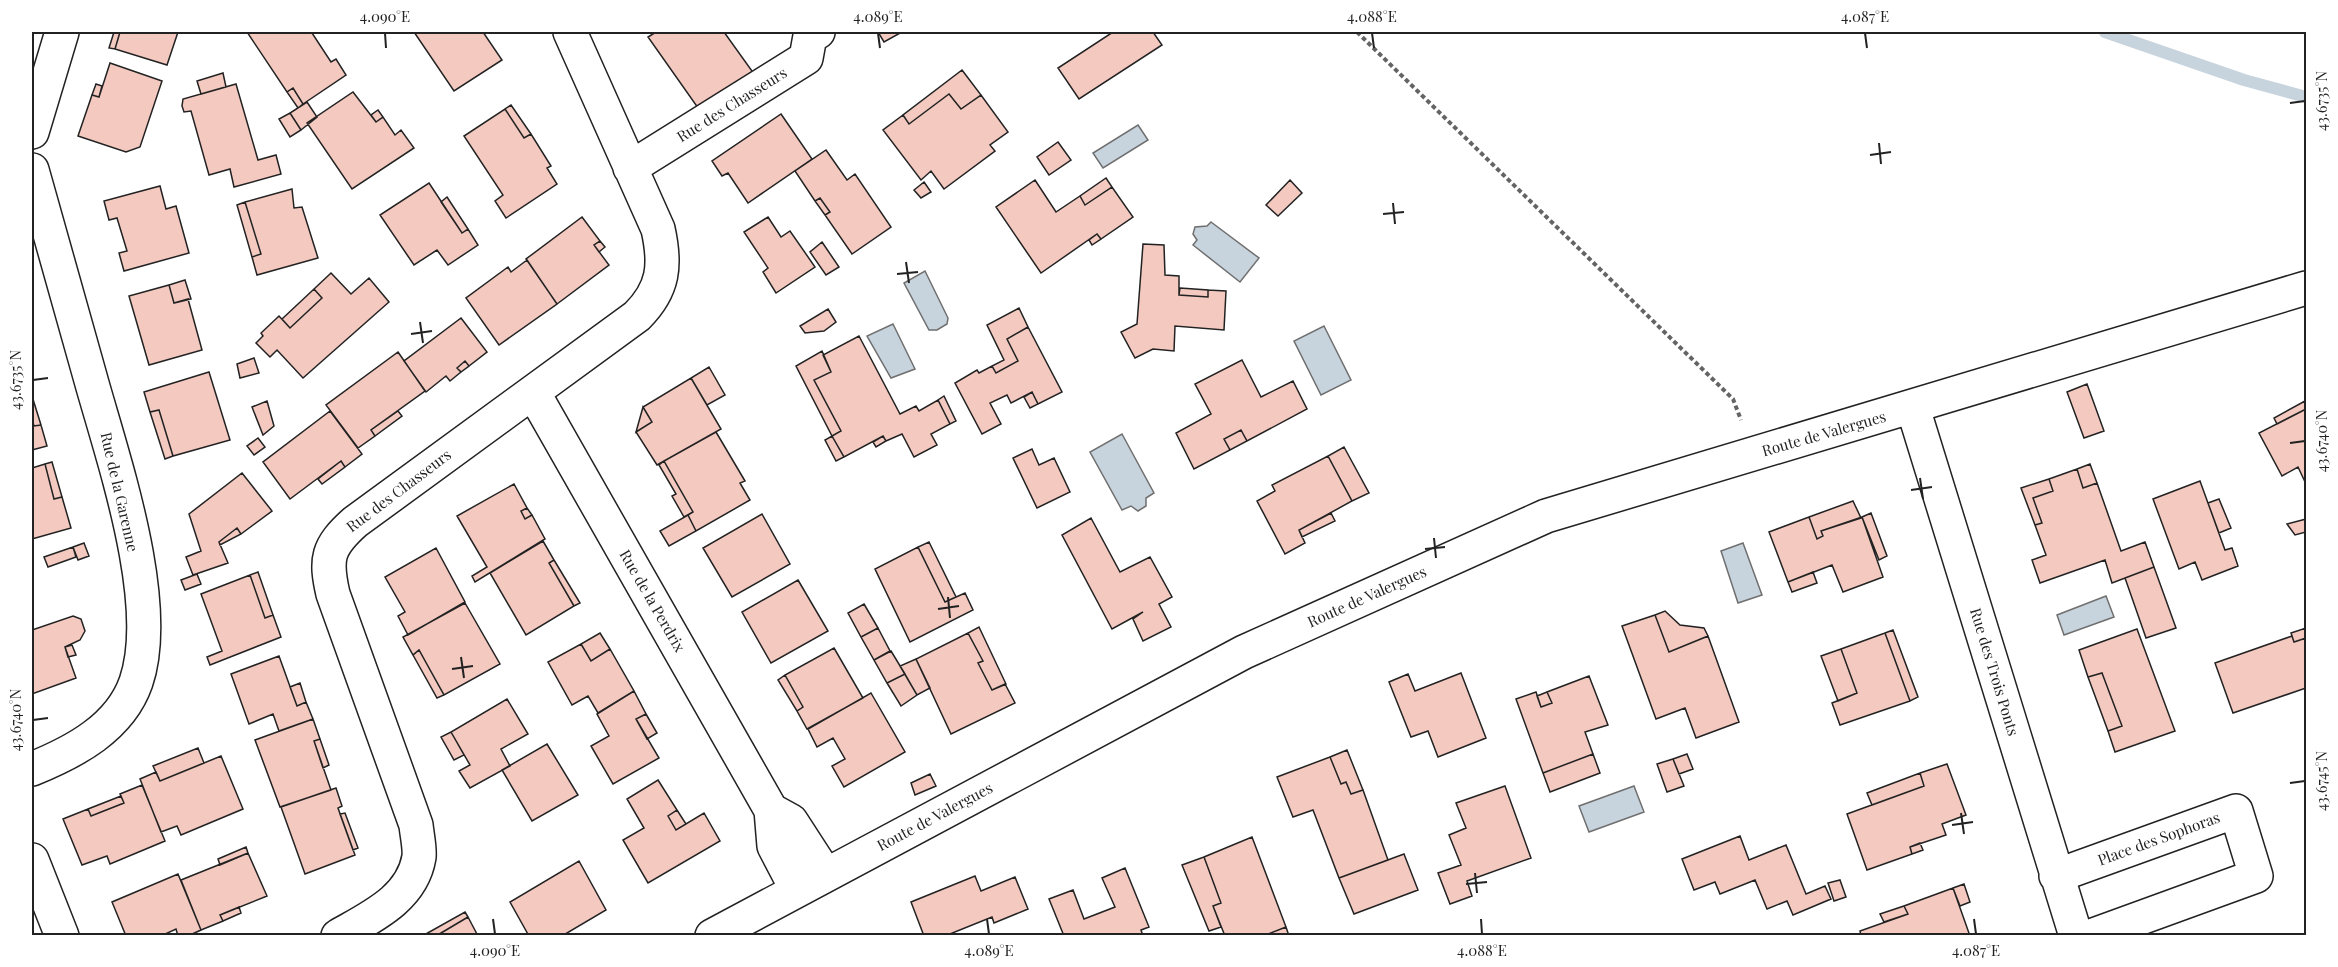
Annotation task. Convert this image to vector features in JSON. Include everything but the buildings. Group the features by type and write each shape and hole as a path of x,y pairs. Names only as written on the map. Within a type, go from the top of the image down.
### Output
{"street":[{"path":"32,132 62,32"},
{"name":"Rue des Chasseurs","path":"338,936 404,893 419,857 416,825 333,594 329,574 329,554 340,536 355,522 637,316 652,302 662,275 664,255 658,229 570,32"},
{"name":"Rue des Chasseurs","path":"630,168 806,58 810,36 818,32"},
{"name":"Rue de la Garenne","path":"32,170 125,502 142,594 145,640 136,683 114,719 72,753 32,769"},
{"name":"Route de Valergues","path":"712,936 1255,648 1546,516 1913,408 2307,288"},
{"name":"Rue de la Perdrix","path":"533,392 771,810 774,846 797,890"},
{"name":"Rue des Trois Ponts","path":"1913,408 2076,936"},
{"name":"Rue de la Perdrix","path":"771,810 791,821 826,875"},
{"name":"Place des Sophoras","path":"2056,876 2236,811 2256,876 2091,936"},
{"path":"32,860 62,936"}],"path":[{"path":"1357,32 1733,399 1755,454"}],"shaded area":[{"path":"1138,125 1148,140 1103,168 1093,153"},
{"path":"1211,222 1259,258 1240,282 1193,245 1197,240 1193,234 1195,227 1207,226"},
{"path":"925,271 948,318 947,324 937,330 929,330 904,283"},
{"path":"893,324 915,369 891,378 867,336"},
{"path":"1324,326 1351,380 1321,395 1294,341"},
{"path":"1122,434 1154,493 1146,498 1146,506 1138,511 1131,506 1122,510 1090,452"},
{"path":"1743,543 1762,595 1738,603 1721,551"},
{"path":"2106,596 2114,617 2064,635 2057,615"},
{"path":"1634,786 1644,812 1589,832 1579,806"}],"waterway":[{"path":"2105,32 2244,80 2306,97"}]}
